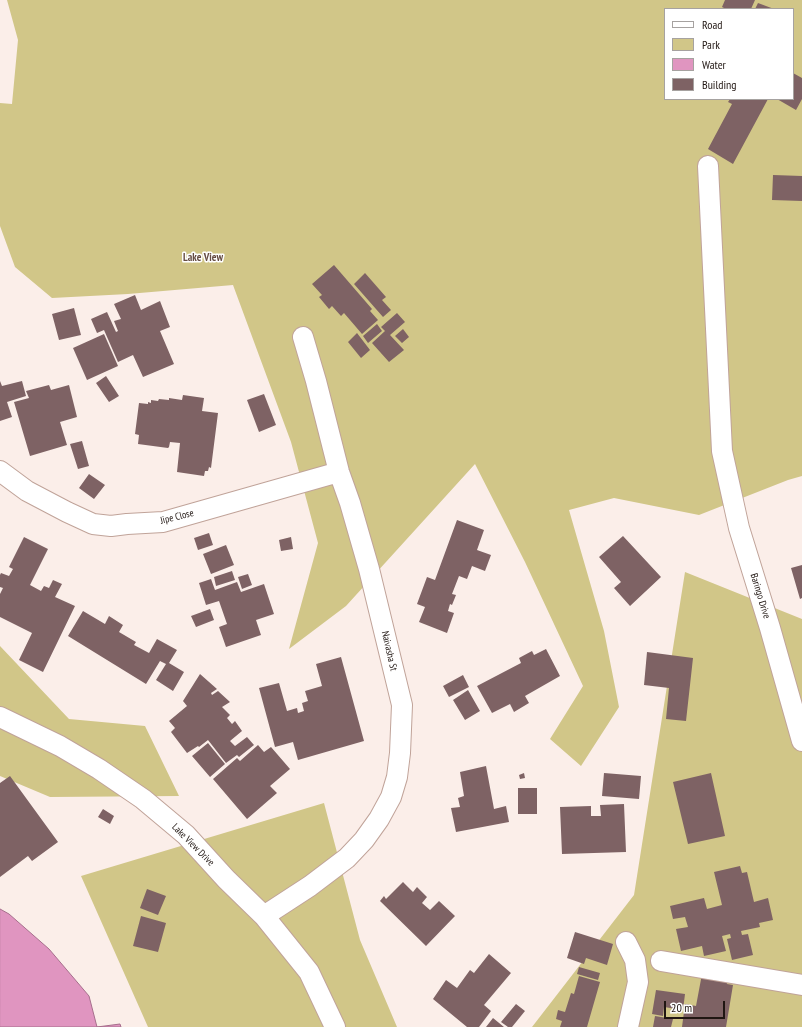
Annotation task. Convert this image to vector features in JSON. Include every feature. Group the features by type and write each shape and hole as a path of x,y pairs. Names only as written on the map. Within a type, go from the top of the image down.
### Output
{"street":[{"name":"Baringo Drive","path":"708,166 722,451 739,528 770,628 802,741"},
{"name":"Naivasha St","path":"264,916 310,886 347,858 364,840 391,797 397,777 400,753 402,704 369,569 350,503 339,472 316,381 303,337"},
{"name":"Jipe Close","path":"0,471 27,491 68,512 93,524 111,526 163,522 339,472"},
{"name":"Lake View Drive","path":"0,717 60,746 99,769 143,798 186,835 226,879 264,916 309,972 335,1027"},
{"path":"626,942 635,960 638,982 628,1027"},
{"path":"661,961 802,985"}],"green space":[{"path":"7,0 802,0 802,476 788,480 699,515 614,498 569,510 604,631 619,707 581,766 550,739 583,686 525,562 475,464 346,606 289,649 318,543 291,442 233,285 128,294 52,298 15,267 0,226 0,103 12,104 18,40"},
{"path":"685,572 802,619 802,1027 532,1027 634,895"},
{"path":"0,646 69,719 145,726 179,796 50,797 0,776"},
{"path":"324,803 360,940 397,1027 148,1027 81,876"}],"water":[{"path":"0,909 9,914 49,949 89,996 97,1027 0,1027"},
{"path":"120,1024 121,1027 97,1027"}],"building":[{"path":"725,0 755,0 751,8 722,7"},
{"path":"758,3 771,8 756,8"},
{"path":"794,74 802,78 802,99 796,110 779,100 794,100"},
{"path":"729,100 767,100 733,164 708,149 732,104 728,102"},
{"path":"773,175 802,176 802,201 772,200"},
{"path":"334,265 372,309 370,311 378,320 362,334 344,313 341,316 332,306 329,309 319,297 322,295 312,284"},
{"path":"365,273 386,297 382,300 391,310 383,317 354,284"},
{"path":"135,295 141,310 160,301 170,327 160,331 174,364 143,377 133,355 118,362 104,330 97,333 91,319 107,312 116,332 118,331 114,321 121,319 114,304"},
{"path":"74,308 81,335 59,340 52,314"},
{"path":"397,313 405,322 390,335 404,350 389,362 372,343 385,331 381,327"},
{"path":"377,324 382,331 368,343 363,336"},
{"path":"403,329 409,337 402,343 395,336"},
{"path":"357,333 370,350 361,358 348,342"},
{"path":"104,334 118,366 87,380 73,348"},
{"path":"106,376 119,396 109,402 96,383"},
{"path":"0,381 2,386 22,381 26,396 7,402 12,417 0,421"},
{"path":"49,385 51,390 69,385 77,417 60,422 67,445 30,456 14,402 29,398 26,391"},
{"path":"264,394 276,425 259,432 247,400"},
{"path":"183,395 204,398 202,411 218,413 211,468 209,467 208,471 205,471 204,476 177,472 180,443 170,442 168,448 138,444 139,435 135,434 139,403 148,404 148,402 151,403 151,400 169,400 169,398 182,400"},
{"path":"82,441 89,466 78,469 70,444"},
{"path":"89,474 105,485 94,499 79,488"},
{"path":"457,520 484,530 477,550 491,555 485,571 472,566 467,579 459,576 452,594 456,595 452,605 450,604 448,611 454,613 447,633 419,622 425,607 417,604 427,577 435,580"},
{"path":"209,533 213,545 198,550 194,538"},
{"path":"623,536 661,577 630,606 614,588 621,582 599,557"},
{"path":"24,537 48,549 30,585 41,591 44,586 49,588 53,580 62,584 55,597 75,606 43,672 19,660 32,633 0,617 0,594 3,588 0,587 0,575 1,573 9,576 13,569 9,567"},
{"path":"291,537 293,549 281,551 279,540"},
{"path":"226,545 234,565 211,574 203,554"},
{"path":"802,565 802,598 800,599 791,568"},
{"path":"232,571 235,580 216,586 214,577"},
{"path":"248,574 252,585 242,589 238,577"},
{"path":"211,579 215,590 237,582 241,592 264,584 274,614 256,620 261,635 226,647 219,627 227,624 219,601 206,605 199,583"},
{"path":"210,609 214,620 196,627 191,616"},
{"path":"83,611 105,624 109,616 123,625 119,632 136,642 134,645 149,653 157,639 177,650 169,663 184,672 173,691 156,680 166,664 160,661 146,684 68,636"},
{"path":"546,649 560,676 525,696 529,703 514,712 510,704 492,713 477,686 521,663 519,658 532,651 534,655"},
{"path":"647,652 693,658 686,721 666,719 669,688 644,685"},
{"path":"341,657 364,741 298,760 293,742 275,747 259,688 279,683 287,711 297,708 298,713 304,711 302,703 308,701 305,691 322,686 316,664"},
{"path":"200,674 217,689 211,693 212,695 218,691 230,702 222,707 230,715 227,718 232,724 235,721 242,731 230,741 235,746 247,737 254,745 239,757 237,755 226,763 208,740 199,747 198,746 187,753 171,732 175,728 169,721 187,706 183,701"},
{"path":"463,675 469,687 449,697 443,686"},
{"path":"468,690 480,711 465,720 453,700"},
{"path":"208,743 225,764 210,777 192,756"},
{"path":"258,745 264,752 271,747 290,769 270,786 277,793 247,819 213,779 237,758 240,761"},
{"path":"486,766 494,809 506,806 509,822 456,832 451,808 460,807 458,798 464,796 460,772"},
{"path":"524,773 525,778 520,779 519,775"},
{"path":"604,773 641,776 639,799 602,796"},
{"path":"711,773 725,836 688,844 673,782"},
{"path":"10,776 58,842 32,861 28,856 0,877 0,783"},
{"path":"518,788 537,788 537,814 518,814"},
{"path":"624,804 626,852 562,854 560,807 591,806 591,816 601,816 600,805"},
{"path":"103,809 114,816 110,824 98,817"},
{"path":"740,866 742,873 747,872 754,902 768,898 773,920 759,923 760,927 741,931 742,935 748,934 753,955 732,960 727,939 731,938 730,934 722,936 726,951 704,956 702,946 681,951 676,929 688,927 685,917 673,919 670,906 704,898 707,909 722,905 714,872"},
{"path":"403,882 413,892 417,887 427,897 422,903 430,910 439,901 455,916 426,946 380,901 384,896 386,899"},
{"path":"147,889 166,896 158,915 140,908"},
{"path":"141,916 166,923 158,952 133,946"},
{"path":"575,932 613,944 607,965 586,958 584,964 567,958"},
{"path":"489,954 511,973 484,1005 491,1011 479,1027 467,1027 433,999 446,980 457,988 470,970 474,973"},
{"path":"579,967 600,973 598,980 577,974"},
{"path":"702,974 728,979 727,984 733,985 726,1027 682,1027 685,1004 696,1006"},
{"path":"579,976 600,982 587,1027 560,1027 562,1021 556,1019 558,1010 565,1012 571,993 574,994"},
{"path":"656,990 685,994 683,1010 664,1007 663,1016 652,1014"},
{"path":"516,1004 525,1011 512,1027 508,1027 501,1022"},
{"path":"655,1016 673,1019 671,1027 653,1027"},
{"path":"493,1018 504,1027 486,1027"}],"district":[{"name":"Lake View","path":"203,258"}]}
